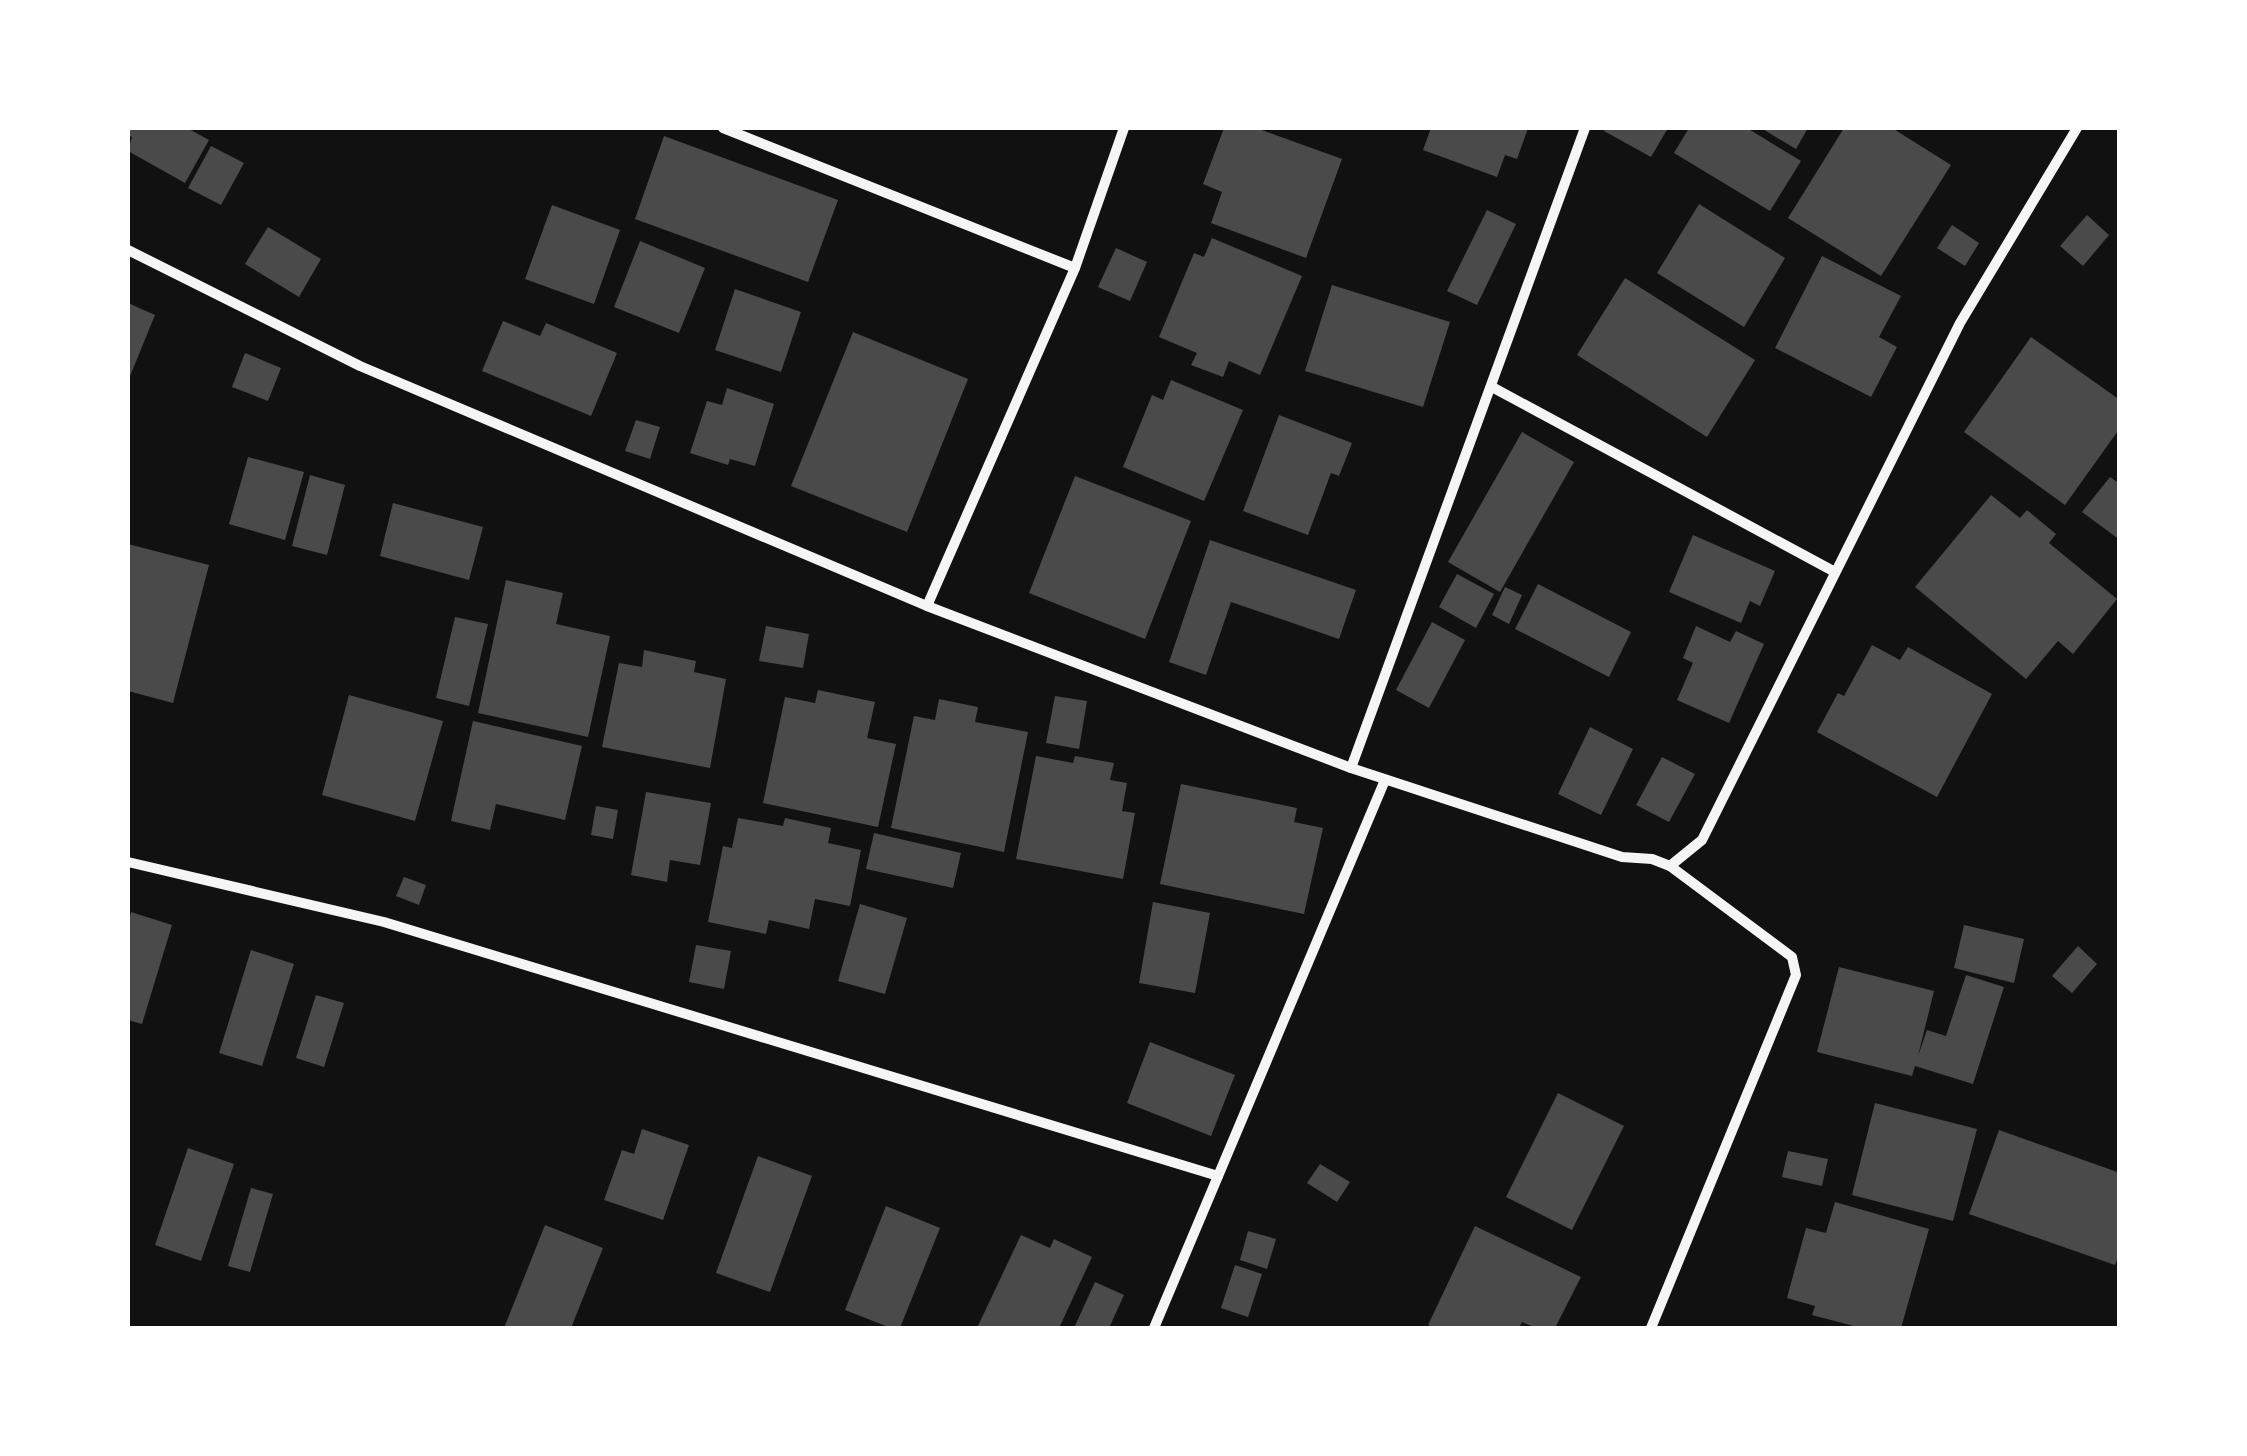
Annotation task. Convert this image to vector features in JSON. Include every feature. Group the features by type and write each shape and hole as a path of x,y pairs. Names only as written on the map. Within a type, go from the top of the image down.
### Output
{"street":[{"path":"723,128 1074,268"},
{"path":"928,606 1074,268 1124,128"},
{"path":"1351,768 1585,128"},
{"path":"1670,866 1702,840 1960,323 2078,128"},
{"path":"128,250 360,366 928,606 1385,780 1622,857 1652,859 1670,866 1792,957 1796,975 1651,1328"},
{"path":"1492,388 1835,572"},
{"path":"1154,1328 1385,780"},
{"path":"128,862 384,922 1218,1176"}],"building":[{"path":"128,128 187,128 209,140 185,183 128,151 132,137"},
{"path":"1224,128 1256,128 1342,159 1306,258 1211,223 1222,192 1203,184"},
{"path":"1431,128 1528,128 1517,159 1505,155 1497,177 1423,150"},
{"path":"1668,128 1651,157 1604,131"},
{"path":"1689,128 1747,128 1801,161 1770,211 1674,153"},
{"path":"1761,128 1808,128 1796,149"},
{"path":"1844,128 1892,128 1951,165 1881,276 1788,218"},
{"path":"664,136 838,200 808,282 635,219"},
{"path":"211,146 244,163 221,205 188,188"},
{"path":"1699,204 1785,258 1744,327 1657,273"},
{"path":"552,205 620,230 594,304 525,279"},
{"path":"1487,210 1516,224 1477,305 1447,291"},
{"path":"2087,215 2109,235 2083,266 2060,246"},
{"path":"1952,225 1979,243 1965,266 1937,248"},
{"path":"268,227 321,259 299,297 245,264"},
{"path":"1212,238 1302,276 1260,375 1229,361 1223,377 1191,365 1197,353 1159,337 1194,253 1204,257"},
{"path":"640,241 705,268 679,333 614,307"},
{"path":"1116,248 1147,262 1130,301 1098,287"},
{"path":"1822,256 1901,296 1879,337 1897,347 1871,397 1775,348"},
{"path":"1625,278 1755,360 1707,437 1577,355"},
{"path":"1332,285 1450,322 1423,407 1305,371"},
{"path":"735,289 801,312 781,372 715,350"},
{"path":"128,303 155,315 128,381"},
{"path":"503,321 540,336 546,323 617,353 591,416 482,371"},
{"path":"853,332 968,379 907,532 791,486"},
{"path":"2031,337 2120,400 2120,428 2065,505 1964,432"},
{"path":"245,353 281,368 268,401 232,387"},
{"path":"1171,380 1243,410 1204,501 1123,467 1152,395 1163,400"},
{"path":"727,388 774,404 755,466 730,459 728,465 690,453 707,401 722,405"},
{"path":"1279,415 1352,443 1339,476 1331,473 1308,535 1243,511"},
{"path":"636,420 660,427 650,459 625,451"},
{"path":"1522,432 1574,462 1500,592 1448,562"},
{"path":"248,457 304,472 285,540 229,524"},
{"path":"310,475 345,485 327,555 292,546"},
{"path":"1075,476 1191,521 1145,639 1029,593"},
{"path":"2110,477 2120,484 2120,540 2082,512"},
{"path":"1991,495 2020,518 2027,510 2056,534 2049,543 2117,599 2073,654 2058,641 2026,679 1915,587"},
{"path":"393,503 483,527 469,580 380,556"},
{"path":"1693,535 1775,571 1760,606 1750,601 1741,623 1669,592"},
{"path":"1210,540 1356,590 1339,639 1231,602 1206,675 1169,662"},
{"path":"128,544 209,565 173,703 128,691"},
{"path":"1457,574 1494,594 1476,628 1439,607"},
{"path":"506,580 563,593 556,624 610,636 588,737 478,713"},
{"path":"1538,584 1631,632 1609,677 1515,629"},
{"path":"1505,587 1522,595 1509,624 1492,615"},
{"path":"455,617 488,624 469,706 436,698"},
{"path":"1432,622 1465,640 1429,708 1396,690"},
{"path":"766,626 809,634 803,668 759,661"},
{"path":"1696,626 1730,642 1736,631 1764,644 1729,723 1677,700 1693,663 1683,658"},
{"path":"1872,645 1900,660 1908,647 1992,694 1937,797 1817,732 1838,693 1844,696"},
{"path":"644,650 696,661 694,672 726,679 710,768 602,747 619,663 642,667"},
{"path":"818,690 875,702 867,738 896,744 878,827 763,803 785,697 815,703"},
{"path":"349,695 443,721 415,821 322,795"},
{"path":"1055,696 1087,701 1079,749 1046,743"},
{"path":"939,699 978,707 975,722 1028,732 1004,852 891,828 914,716 935,720"},
{"path":"473,721 582,746 565,820 496,804 490,830 451,821"},
{"path":"1590,727 1633,749 1601,815 1558,794"},
{"path":"1036,756 1073,763 1075,756 1114,763 1110,780 1127,783 1122,811 1135,813 1123,879 1016,859"},
{"path":"1662,757 1695,774 1669,822 1636,805"},
{"path":"1181,784 1297,808 1294,822 1323,828 1304,914 1160,884"},
{"path":"646,792 711,803 700,865 670,860 667,882 631,875"},
{"path":"596,806 618,810 613,839 591,835"},
{"path":"738,818 783,826 785,818 831,828 828,843 861,850 850,906 815,899 809,929 769,920 766,934 708,922 723,846 732,848"},
{"path":"874,833 961,853 953,888 866,869"},
{"path":"404,877 426,885 419,905 396,896"},
{"path":"1153,902 1210,913 1195,993 1139,983"},
{"path":"860,904 907,918 885,994 838,981"},
{"path":"131,912 172,925 142,1024 128,1020"},
{"path":"1964,925 2024,939 2014,983 1954,968"},
{"path":"696,945 731,951 724,989 689,982"},
{"path":"2078,946 2097,964 2072,993 2052,976"},
{"path":"251,950 294,964 262,1066 219,1053"},
{"path":"1839,967 1934,991 1918,1056 1927,1030 1946,1036 1966,975 2004,987 1973,1084 1915,1066 1912,1076 1817,1052"},
{"path":"316,995 344,1003 324,1067 296,1058"},
{"path":"1150,1042 1235,1075 1211,1136 1127,1103"},
{"path":"1558,1093 1624,1126 1572,1230 1506,1197"},
{"path":"1875,1103 1977,1129 1953,1221 1852,1195"},
{"path":"642,1129 689,1145 663,1220 604,1200 622,1150 634,1154"},
{"path":"1999,1130 2120,1173 2120,1253 2115,1265 1969,1214"},
{"path":"188,1148 234,1164 201,1261 155,1245"},
{"path":"1788,1151 1828,1159 1822,1186 1782,1177"},
{"path":"758,1156 812,1176 770,1292 716,1273"},
{"path":"1320,1164 1350,1182 1337,1202 1307,1183"},
{"path":"251,1188 273,1194 250,1272 228,1266"},
{"path":"1835,1202 1929,1229 1901,1328 1861,1328 1812,1315 1815,1306 1787,1298 1806,1228 1826,1233"},
{"path":"886,1206 940,1228 900,1328 845,1310"},
{"path":"545,1225 603,1248 571,1328 504,1328"},
{"path":"1475,1226 1581,1277 1555,1328 1536,1328 1522,1322 1519,1328 1428,1325"},
{"path":"1248,1231 1276,1239 1267,1269 1240,1260"},
{"path":"1021,1235 1050,1248 1054,1239 1092,1257 1059,1328 977,1328"},
{"path":"1235,1265 1262,1274 1248,1317 1221,1308"},
{"path":"1095,1282 1124,1295 1109,1328 1074,1328"}]}
